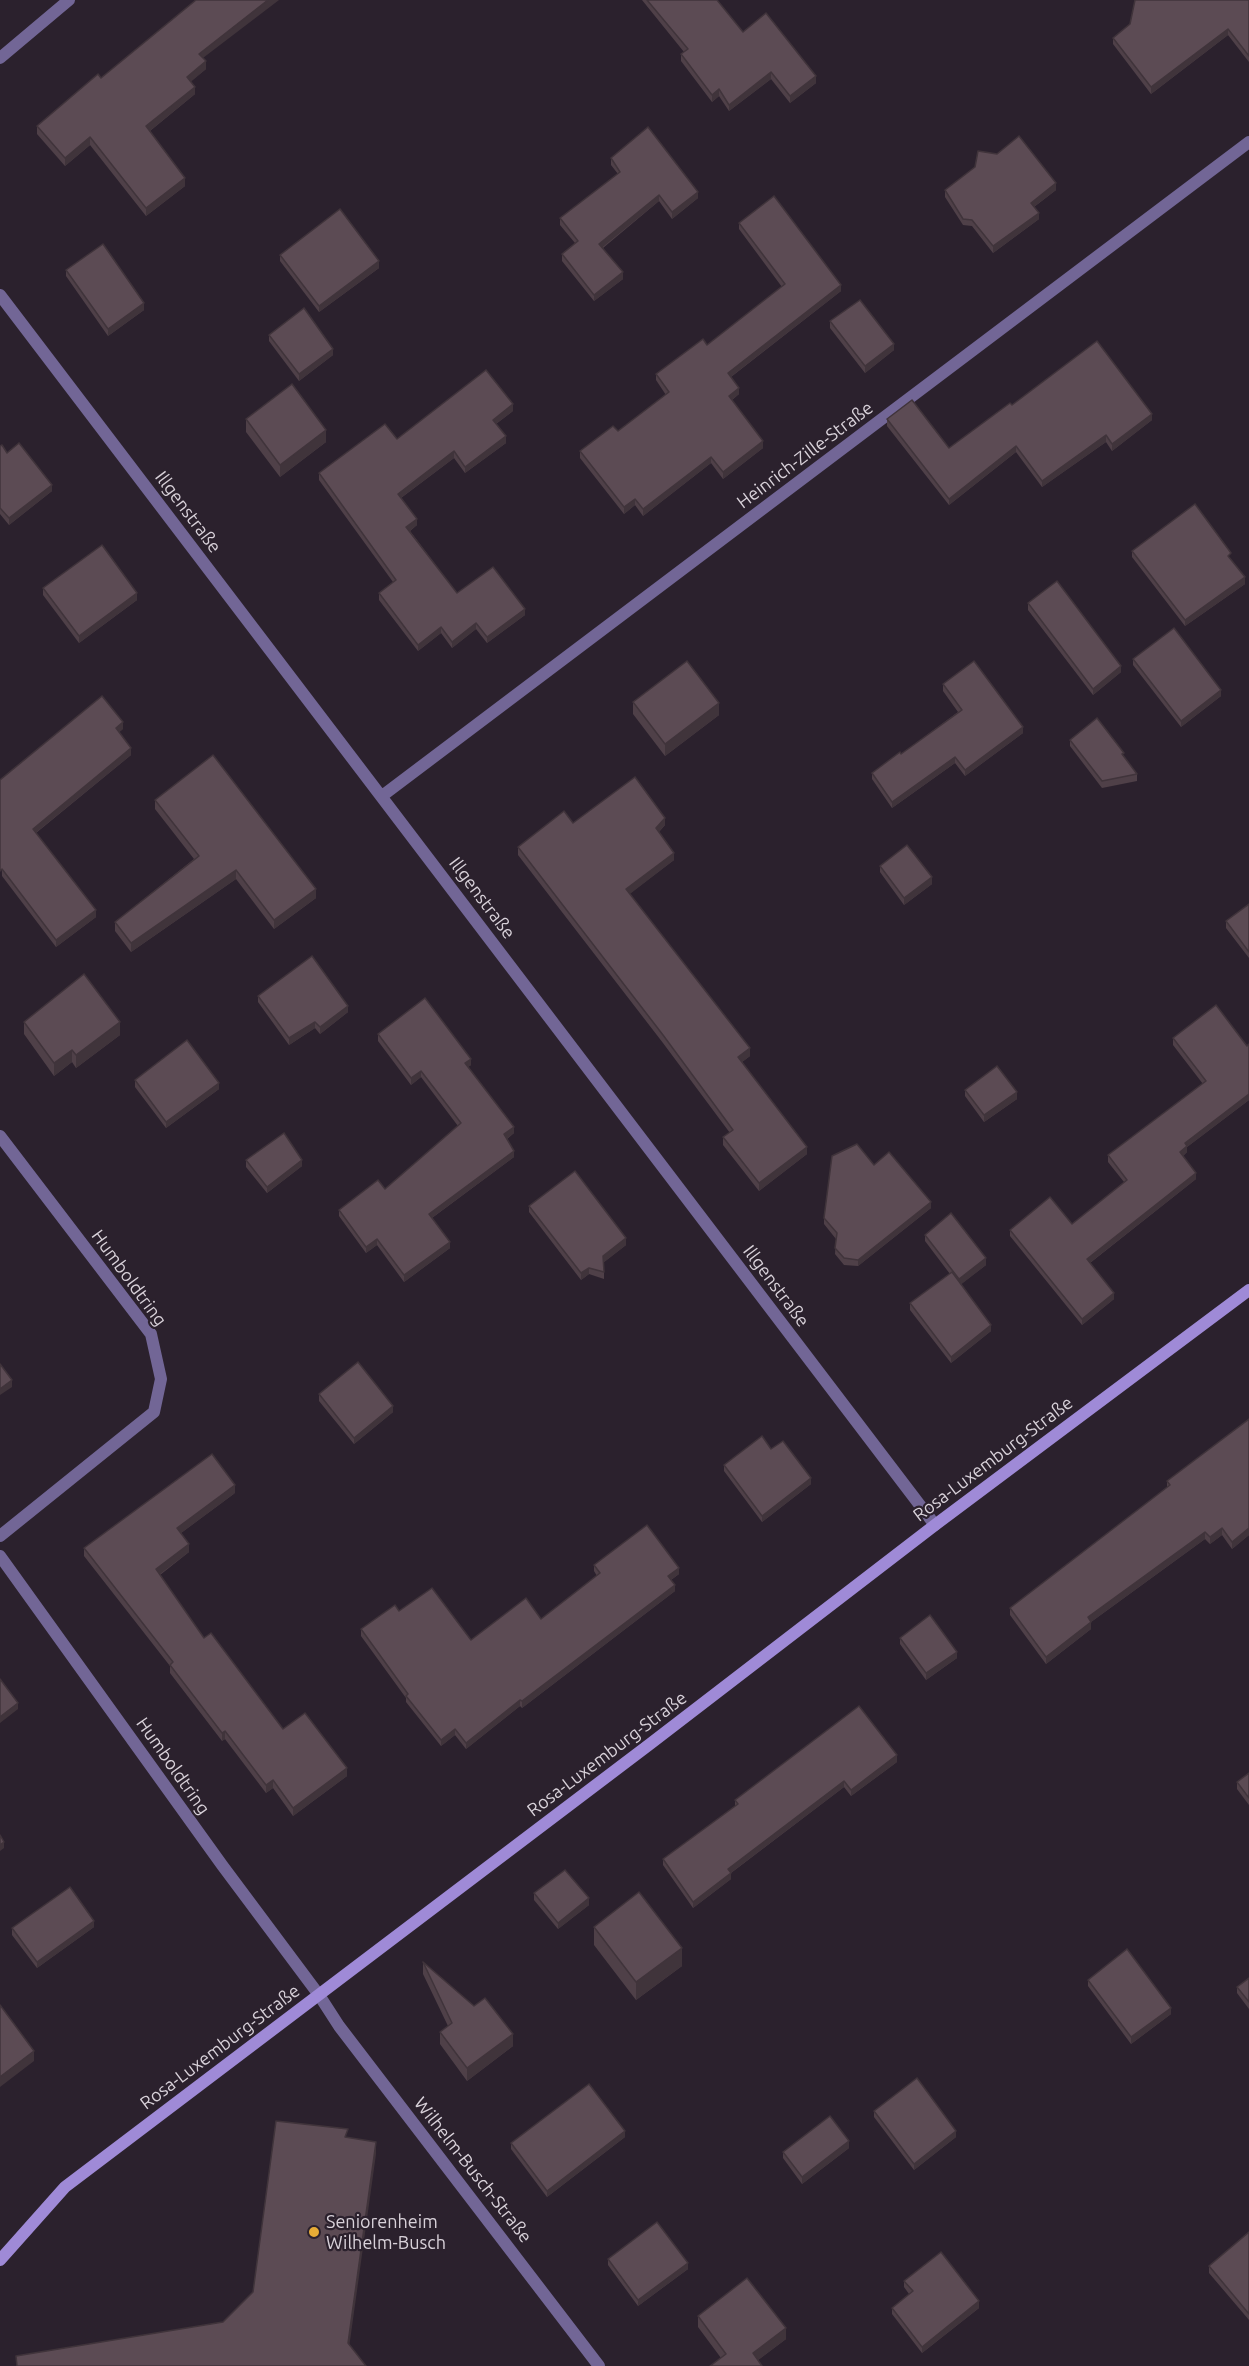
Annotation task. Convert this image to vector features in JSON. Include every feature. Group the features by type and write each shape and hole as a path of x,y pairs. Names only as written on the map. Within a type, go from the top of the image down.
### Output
{"street":[{"path":"0,58 69,0"},
{"name":"Heinrich-Zille-Straße","path":"382,796 1249,142"},
{"name":"Illgenstraße","path":"0,295 934,1525"},
{"name":"Humboldtring","path":"0,1136 152,1334 161,1379 154,1412 0,1536"},
{"name":"Rosa-Luxemburg-Straße","path":"0,2260 65,2187 934,1525 1249,1290"},
{"name":"Humboldtring","path":"0,1556 222,1865 319,1995"},
{"name":"Wilhelm-Busch-Straße","path":"319,1995 347,2036 599,2366"}],"building":[{"path":"196,0 268,0 199,54 206,61 187,77 195,87 146,126 185,178 146,208 90,137 65,158 37,126 98,74 101,78"},
{"path":"647,0 717,0 743,32 766,13 816,76 790,96 771,72 729,105 719,89 712,95 681,54 688,49"},
{"path":"1135,0 1249,0 1249,56 1228,29 1151,87 1113,38 1130,24"},
{"path":"648,127 698,192 672,212 659,195 599,244 623,272 594,295 562,254 578,241 560,218 620,172 611,158"},
{"path":"1019,136 1056,183 1031,203 1039,213 993,246 972,220 963,219 945,190 975,167 978,151 997,154"},
{"path":"774,196 841,285 728,373 739,388 729,396 763,441 723,472 711,457 643,509 635,499 624,507 580,451 613,426 618,431 669,392 656,374 703,339 707,345 785,284 739,223"},
{"path":"340,209 379,261 319,306 280,255"},
{"path":"103,244 144,303 108,329 66,270"},
{"path":"860,300 894,344 865,366 830,321"},
{"path":"304,308 333,349 299,374 269,335"},
{"path":"1097,341 1152,414 1112,444 1106,435 1042,481 1016,446 949,499 887,419 912,400 949,448 1010,403 1012,405"},
{"path":"486,370 513,404 493,420 506,436 465,467 454,451 398,494 417,519 406,527 457,593 493,567 525,609 487,637 476,623 452,642 441,627 418,645 379,593 396,580 319,473 385,424 397,439"},
{"path":"292,384 326,430 280,465 246,419"},
{"path":"19,443 52,485 9,518 0,508 0,446 2,445 7,453"},
{"path":"1195,504 1231,553 1228,556 1245,577 1185,620 1132,551"},
{"path":"102,545 137,593 79,636 43,588"},
{"path":"1057,581 1121,666 1093,689 1028,603"},
{"path":"1174,628 1221,690 1181,721 1133,659"},
{"path":"687,661 719,703 665,744 633,702"},
{"path":"974,661 1023,727 965,770 955,757 892,802 872,773 962,710 943,684"},
{"path":"102,696 123,722 116,728 131,748 33,829 96,910 56,940 2,869 0,871 0,780"},
{"path":"1097,718 1137,774 1102,781 1070,740"},
{"path":"213,755 316,889 274,920 236,870 131,943 115,922 199,856 155,800"},
{"path":"635,777 665,818 656,828 674,853 626,889 750,1048 738,1057 807,1147 759,1183 723,1137 733,1130 518,847 564,811 573,823"},
{"path":"907,845 932,877 904,898 880,866"},
{"path":"1249,904 1249,952 1226,921"},
{"path":"312,956 348,1006 320,1027 315,1022 289,1038 258,996"},
{"path":"84,974 120,1022 76,1055 72,1050 54,1063 24,1022"},
{"path":"425,998 471,1059 465,1063 514,1127 504,1134 514,1151 429,1214 450,1242 404,1275 377,1239 366,1247 339,1210 378,1180 385,1189 461,1123 421,1071 411,1078 378,1034"},
{"path":"1216,1005 1247,1046 1249,1044 1249,1094 1185,1143 1187,1146 1180,1152 1196,1173 1087,1259 1114,1293 1082,1319 1010,1230 1050,1197 1072,1224 1127,1180 1108,1155 1206,1081 1173,1038"},
{"path":"187,1040 219,1083 166,1122 135,1080"},
{"path":"997,1066 1017,1092 984,1115 965,1090"},
{"path":"284,1133 302,1160 267,1187 246,1160"},
{"path":"857,1144 874,1165 889,1152 931,1202 858,1260 844,1258 835,1248 837,1233 824,1218 832,1156"},
{"path":"575,1171 626,1238 603,1256 604,1272 589,1268 581,1273 529,1206"},
{"path":"951,1213 986,1258 959,1279 925,1235"},
{"path":"952,1272 991,1325 951,1357 910,1303"},
{"path":"358,1362 393,1406 354,1438 319,1394"},
{"path":"0,1364 12,1380 0,1389"},
{"path":"1249,1419 1249,1528 1232,1542 1222,1528 1210,1537 1205,1532 1088,1617 1091,1622 1046,1657 1010,1608 1170,1485 1167,1481"},
{"path":"762,1436 771,1449 783,1441 811,1478 762,1516 724,1465"},
{"path":"212,1454 235,1485 177,1528 189,1544 156,1569 204,1638 211,1633 283,1729 305,1713 347,1768 293,1808 273,1780 266,1785 225,1731 222,1733 170,1665 173,1662 84,1548"},
{"path":"647,1525 679,1568 668,1576 675,1585 466,1743 455,1729 441,1740 406,1696 408,1694 361,1629 395,1605 399,1611 432,1588 471,1640 526,1598 541,1619 600,1573 594,1565"},
{"path":"930,1615 957,1652 926,1673 900,1638"},
{"path":"0,1679 18,1703 0,1717"},
{"path":"859,1706 897,1755 851,1790 844,1781 728,1869 731,1873 693,1902 663,1859 738,1804 735,1800"},
{"path":"1249,1773 1249,1798 1237,1782"},
{"path":"565,1870 589,1898 558,1923 534,1893"},
{"path":"70,1887 94,1921 37,1962 12,1928"},
{"path":"639,1892 682,1948 636,1982 594,1927"},
{"path":"1127,1949 1171,2008 1131,2037 1088,1980"},
{"path":"423,1962 474,2006 485,1998 513,2034 467,2068 440,2032 452,2023"},
{"path":"1249,1978 1249,2002 1237,1987"},
{"path":"0,2005 34,2051 0,2077"},
{"path":"917,2078 956,2131 914,2164 874,2111"},
{"path":"589,2084 625,2131 547,2191 511,2143"},
{"path":"830,2116 849,2141 802,2177 783,2152"},
{"name":"Seniorenheim Wilhelm-Busch","path":"276,2121 348,2129 345,2137 376,2142 348,2343 366,2366 17,2366 16,2356 223,2322 253,2292"},
{"path":"657,2222 688,2263 638,2300 608,2259"},
{"path":"1249,2232 1249,2314 1209,2266"},
{"path":"941,2252 979,2301 922,2347 892,2308 913,2291 904,2281"},
{"path":"747,2278 786,2328 753,2353 762,2366 710,2366 726,2354 698,2316"}],"place":[{"name":"Seniorenheim Wilhelm-Busch","path":"314,2232"}]}
